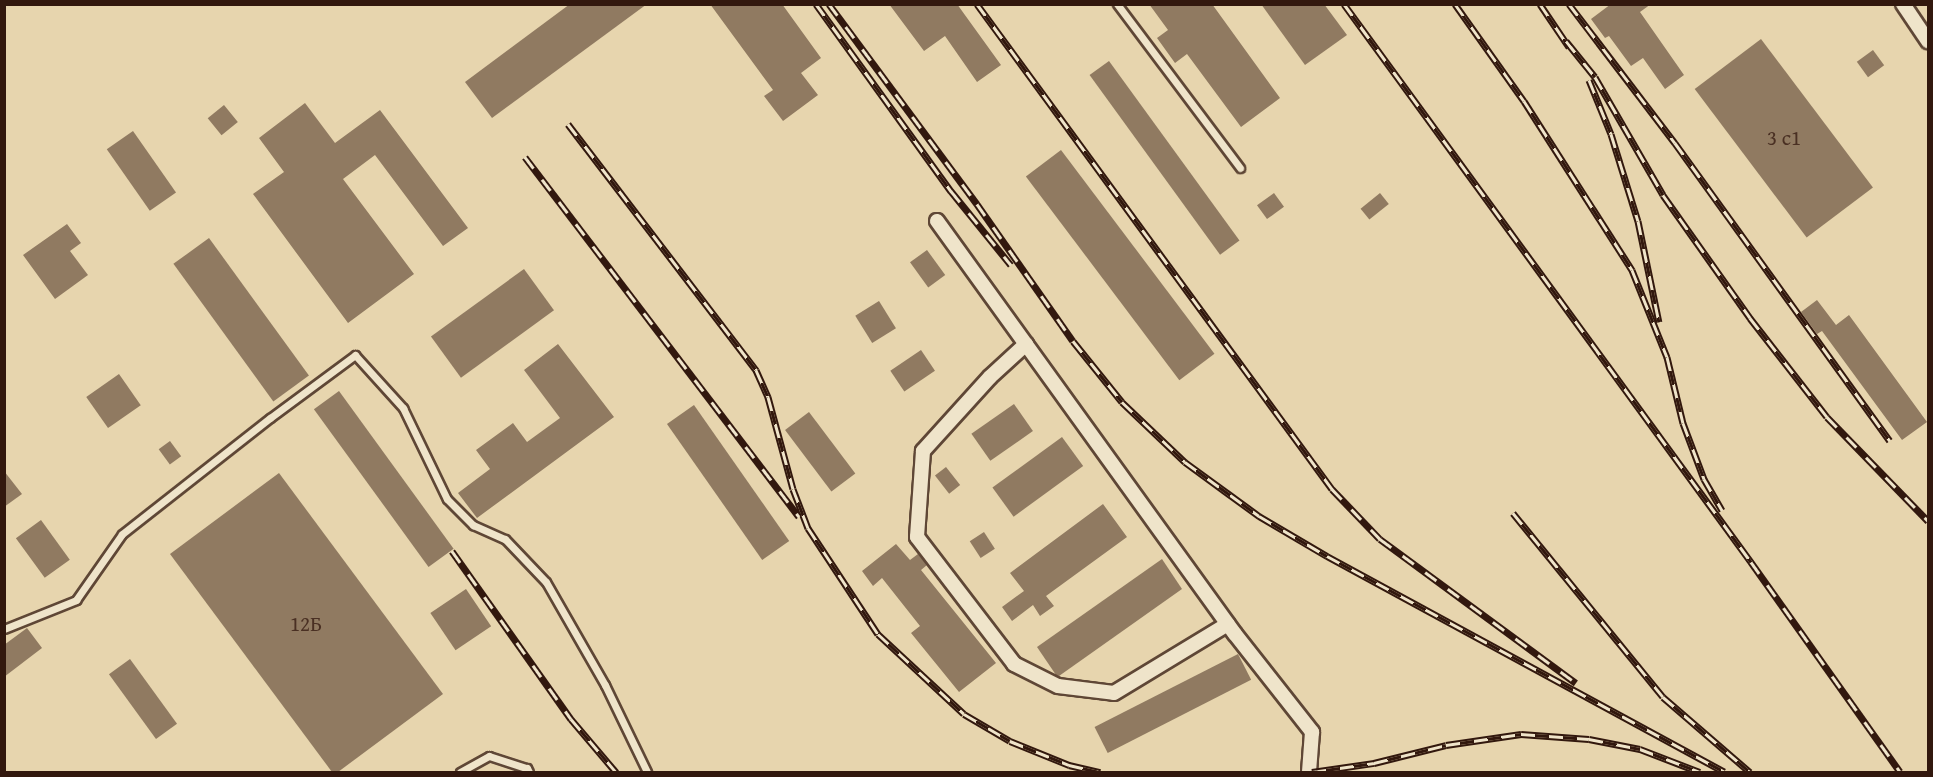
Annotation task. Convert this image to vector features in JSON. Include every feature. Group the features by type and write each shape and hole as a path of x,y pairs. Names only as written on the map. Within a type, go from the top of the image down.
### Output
{"street":[{"path":"1903,4 1929,40"},
{"path":"937,221 1228,624 1312,732 1310,772"},
{"path":"1026,344 990,377 923,451 917,537 1014,664 1058,686 1114,693 1228,624"}],"lane":[{"path":"1118,4 1240,168"},
{"path":"4,629 76,600 122,534 270,418 355,355 403,408 447,499 473,525 506,538 546,582 605,685 647,772"},
{"path":"459,772 489,756 527,768 529,772"}],"building":[{"path":"570,4 647,4 492,118 465,82"},
{"path":"710,4 782,4 821,58 801,73 818,95 783,121 764,96 773,90"},
{"path":"889,4 957,4 1001,65 977,82 945,36 924,51"},
{"path":"1149,4 1212,4 1280,98 1241,127 1187,54 1175,63 1157,38 1168,30"},
{"path":"1261,4 1324,4 1347,35 1305,65"},
{"path":"1611,4 1651,4 1640,12 1684,75 1665,89 1643,58 1631,66 1609,36 1605,38 1591,19"},
{"path":"1761,39 1873,188 1807,237 1695,89"},
{"path":"1873,50 1884,65 1868,77 1857,62"},
{"path":"1109,61 1239,241 1220,255 1090,75"},
{"path":"305,103 335,143 380,110 468,228 443,246 375,155 343,179 414,274 348,323 253,194 284,172 259,138"},
{"path":"224,105 238,122 222,135 208,118"},
{"path":"133,131 176,192 150,211 107,149"},
{"path":"1061,150 1214,354 1179,380 1026,176"},
{"path":"1274,193 1284,207 1267,219 1257,205"},
{"path":"1380,193 1389,204 1369,220 1361,209"},
{"path":"67,224 81,243 70,251 88,275 55,299 23,255"},
{"path":"209,238 309,376 273,401 173,264"},
{"path":"927,250 945,275 928,287 910,262"},
{"path":"524,269 554,310 461,378 431,337"},
{"path":"1817,300 1836,325 1849,315 1927,422 1902,440 1822,331 1817,334 1801,312"},
{"path":"879,301 896,328 872,343 855,316"},
{"path":"558,344 614,417 477,518 458,493 490,469 476,450 513,423 527,442 560,418 524,370"},
{"path":"921,350 935,371 904,391 890,371"},
{"path":"119,374 141,405 108,428 86,397"},
{"path":"339,391 454,549 429,567 314,409"},
{"path":"1014,404 1033,431 990,461 971,434"},
{"path":"694,405 789,541 762,560 667,424"},
{"path":"809,412 855,473 831,492 785,430"},
{"path":"1062,437 1083,466 1014,517 992,488"},
{"path":"170,441 181,456 170,465 159,449"},
{"path":"946,467 960,485 949,494 935,476"},
{"path":"4,471 22,494 4,507"},
{"path":"279,473 443,694 338,772 332,772 170,554"},
{"path":"1103,504 1127,537 1046,596 1054,606 1040,616 1033,605 1012,621 1002,607 1024,591 1010,573"},
{"path":"41,520 70,560 45,578 16,538"},
{"path":"984,532 995,549 981,558 970,541"},
{"path":"896,544 910,560 918,554 927,565 921,570 996,663 959,692 911,633 920,626 882,578 873,586 862,571"},
{"path":"1162,559 1182,589 1059,676 1056,675 1037,647"},
{"path":"466,589 491,626 456,650 430,613"},
{"path":"27,628 42,648 4,677 4,645"},
{"path":"1238,654 1251,680 1108,753 1095,727"},
{"path":"130,659 177,724 156,739 109,674"}],"railway":[{"path":"816,4 951,191 1011,265"},
{"path":"829,4 977,204 1073,341 1122,402 1185,462 1259,516 1327,556 1724,772"},
{"path":"977,4 1332,489 1380,539 1576,683"},
{"path":"1344,4 1751,562 1900,772"},
{"path":"1455,4 1524,101 1632,270 1667,357 1683,423 1704,479 1722,510"},
{"path":"1540,4 1569,47"},
{"path":"1569,4 1675,143 1890,441"},
{"path":"1566,41 1595,77 1663,195 1750,318 1827,417 1928,521"},
{"path":"1589,80 1611,134 1638,221 1659,322"},
{"path":"568,124 756,370 768,397 793,489 808,528 878,634 964,714 1010,741 1069,765 1100,772"},
{"path":"525,157 799,517"},
{"path":"1513,513 1663,697 1750,772"},
{"path":"452,551 571,719 616,772"},
{"path":"1312,772 1374,763 1446,745 1521,734 1589,739 1640,749 1700,772"}]}
